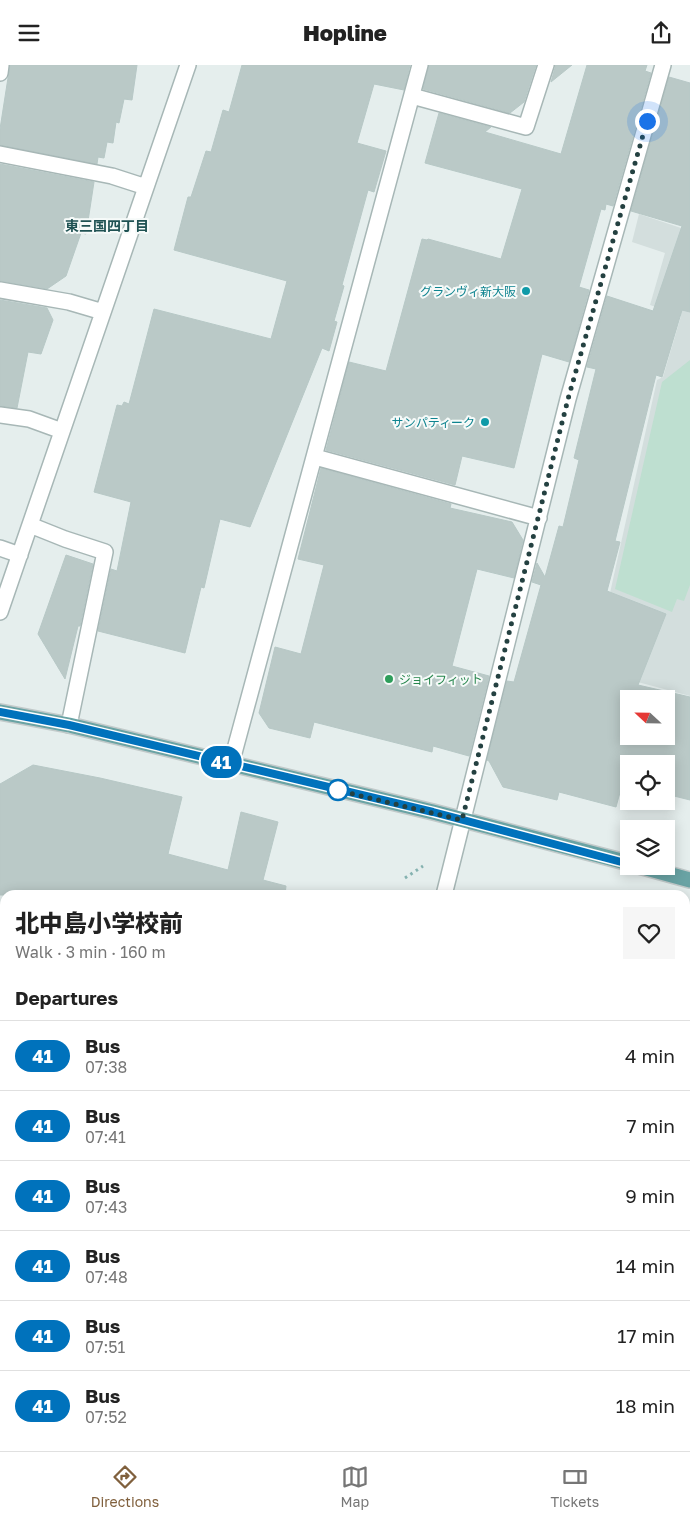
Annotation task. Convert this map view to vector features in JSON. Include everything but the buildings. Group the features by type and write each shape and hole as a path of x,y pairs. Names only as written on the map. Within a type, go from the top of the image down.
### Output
{"main road":[{"path":"0,712 69,725 462,820 620,861"},
{"path":"672,875 690,880"}],"street":[{"path":"0,73 1,65"},
{"path":"0,613 188,65"},
{"path":"231,764 420,65"},
{"path":"412,96 526,127 546,65"},
{"path":"445,890 568,399 663,65"},
{"path":"0,154 112,176 146,187"},
{"path":"0,290 69,302 103,312"},
{"path":"0,415 28,419 62,431"},
{"path":"315,457 539,518"},
{"path":"30,525 105,552 69,725"},
{"path":"0,547 20,555"}],"path":[{"path":"405,878 428,863"}],"shaded area":[{"path":"639,214 690,231 690,696 675,692 675,690 668,690 593,670 657,380 663,377 681,316 650,305 665,253 632,242"}],"green space":[{"path":"690,360 690,585 684,601 677,599 672,612 615,589 662,382"}],"bus line":[{"name":"41","path":"0,712 69,725 433,812 620,862"}],"place":[{"name":"グランヴィ新大阪","path":"526,291"},
{"name":"サンパティーク","path":"485,422"},
{"name":"ジョイフィット","path":"389,679"}],"district":[{"name":"東三国四丁目","path":"107,225"}],"route":[{"path":"338,790 332,789 462,820 474,779 568,399 647,121"}]}
